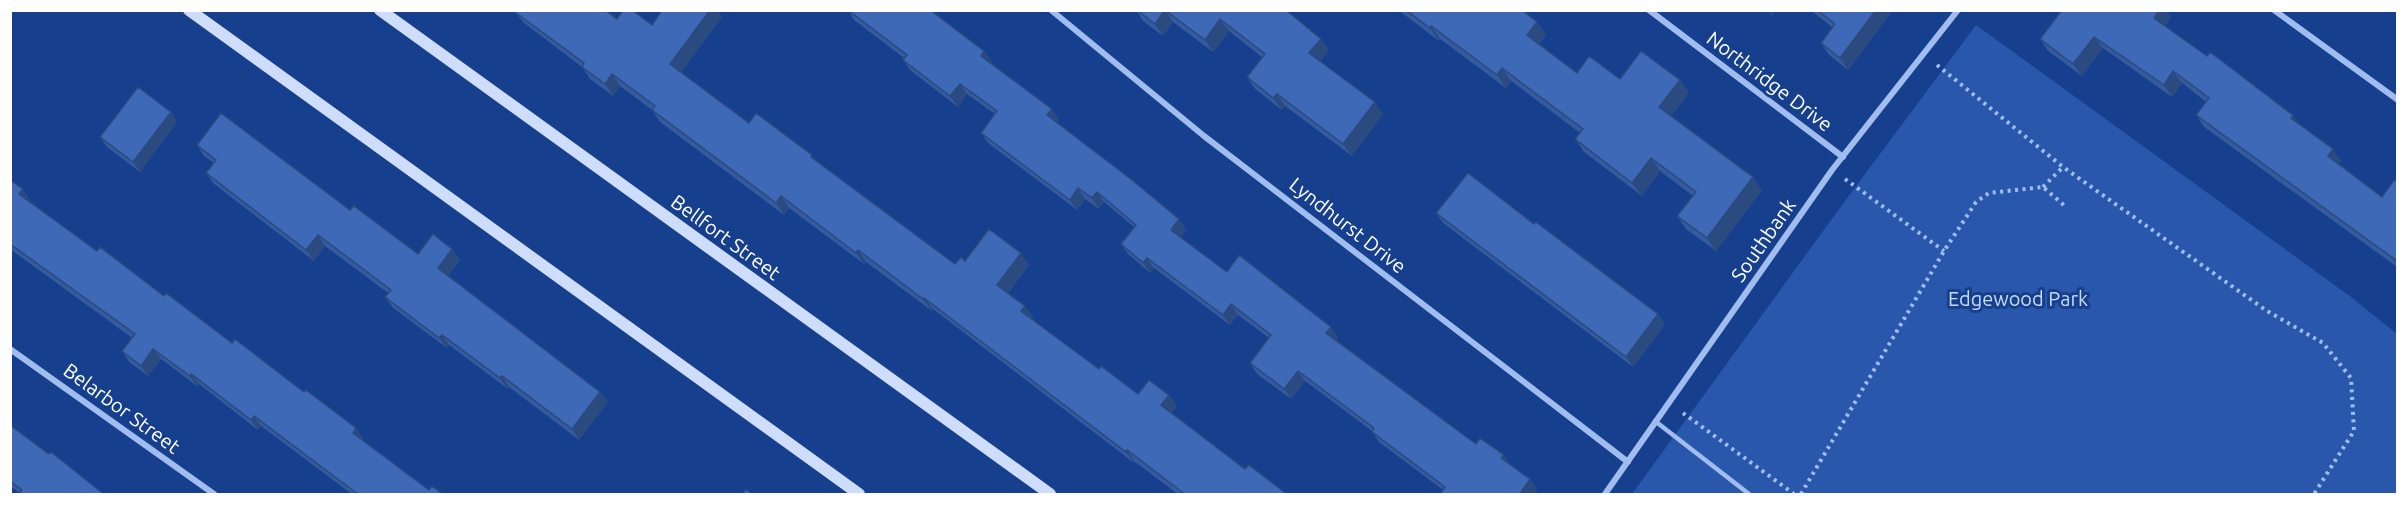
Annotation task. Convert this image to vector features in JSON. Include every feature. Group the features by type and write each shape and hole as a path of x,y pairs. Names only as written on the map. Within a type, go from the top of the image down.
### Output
{"main road":[{"path":"189,10 859,495"},
{"name":"Bellfort Street","path":"380,10 1050,495"}],"street":[{"name":"Lyndhurst Drive","path":"1051,10 1204,136 1628,462"},
{"name":"Northridge Drive","path":"1649,10 1843,157"},
{"name":"Southbank","path":"1605,495 1832,170 1958,10"},
{"path":"2274,10 2397,100"},
{"name":"Belarbor Street","path":"10,349 214,495"}],"lane":[{"path":"1655,422 1749,495"}],"path":[{"path":"1924,54 2063,167 2267,311 2323,343 2351,378 2354,431 2314,495"},
{"path":"1801,495 1944,251 1976,202 1989,193 2043,187 2063,167"},
{"path":"1832,170 1944,251"},
{"path":"2043,187 2066,207"},
{"path":"1669,403 1794,495"}],"green space":[{"name":"Edgewood Park","path":"1976,25 2351,297 2397,334 2397,494 1632,494"}],"building":[{"path":"516,10 605,10 617,19 623,10 632,10 652,25 662,10 710,10 670,64 749,123 756,113 812,155 811,157 955,264 961,257 965,261 989,229 1021,253 997,285 1025,306 1021,311 1099,369 1101,366 1138,394 1149,380 1169,395 1161,405 1245,469 1249,465 1288,495 1186,495 858,250 856,253 781,196 776,203 652,110 655,106 612,74 605,84 582,67 584,63 515,12"},
{"path":"848,10 930,10 984,51 981,56 1052,109 1047,115 1179,219 1171,230 1227,272 1239,255 1331,327 1326,333 1476,444 1480,438 1504,455 1501,458 1530,479 1519,495 1443,495 1441,493 1445,487 1372,432 1374,428 1298,371 1284,389 1250,363 1271,335 1231,304 1223,315 1147,258 1143,263 1121,244 1136,225 1097,192 1092,198 1078,188 1070,200 981,133 997,111 960,84 950,96 903,60 907,55"},
{"path":"1137,10 1165,10 1155,24"},
{"path":"1165,10 1286,10 1321,39 1309,53 1375,102 1343,144 1277,94 1273,98 1247,77 1265,54 1220,19 1205,40"},
{"path":"1406,10 1522,10 1537,22 1527,35 1577,73 1589,56 1620,79 1641,51 1680,80 1659,107 1753,177 1707,238 1677,216 1696,192 1651,158 1632,183 1575,139 1583,129 1502,68 1497,75"},
{"path":"1817,10 1876,10 1840,58 1821,43 1835,24"},
{"path":"2062,10 2159,10 2154,18 2207,56 2210,52 2293,115 2291,118 2333,149 2328,156 2382,197 2394,180 2397,182 2397,261 2196,115 2209,98 2173,71 2164,85 2094,37 2073,64 2040,39"},
{"path":"138,87 171,112 133,162 100,137"},
{"path":"221,113 350,210 354,206 418,254 433,234 452,249 438,268 600,392 572,429 502,376 500,378 442,335 439,338 385,297 391,290 318,235 306,250 206,173 216,160 197,145"},
{"path":"1468,173 1658,314 1626,357 1436,213"},
{"path":"10,180 23,189 19,194 97,251 100,247 164,296 166,293 232,343 235,339 304,392 306,390 356,428 353,433 429,490 432,486 444,495 359,495 254,416 251,420 191,374 190,376 153,349 141,366 122,351 135,334 10,244"},
{"path":"10,425 49,454 51,452 105,495 19,495 22,490 10,481"},
{"path":"746,489 753,495 742,495"}]}
